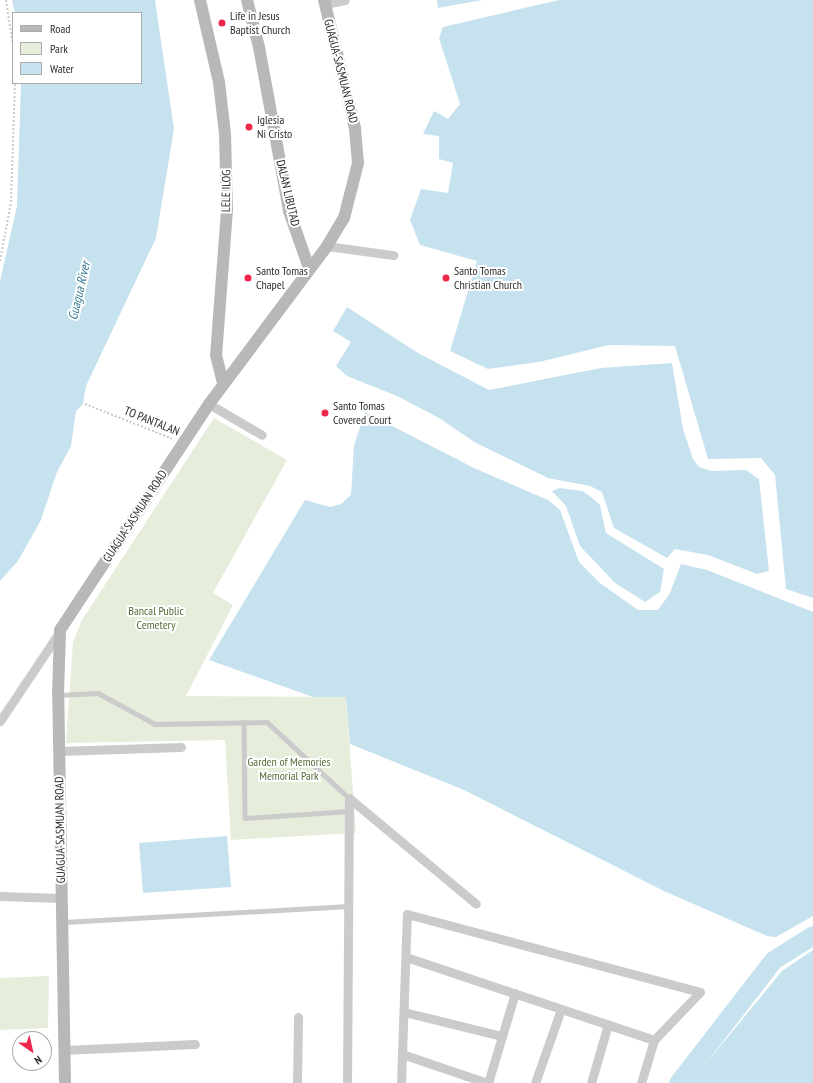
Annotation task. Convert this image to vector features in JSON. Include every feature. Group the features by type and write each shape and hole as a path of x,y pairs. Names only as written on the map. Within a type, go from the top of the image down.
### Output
{"main road":[{"name":"LELE ILOG","path":"200,0 219,82 226,134 226,210 216,355 223,384"},
{"name":"DALAN LIBUTAD","path":"247,0 259,47 289,211 309,268"},
{"name":"GUAGUA-SASMUAN ROAD","path":"65,1083 63,922 60,898 58,695 60,630 182,443 223,384 327,246 344,218 358,163 344,72 324,2"}],"street":[{"path":"324,2 345,0"},
{"path":"327,246 393,255"},
{"path":"209,404 262,435"},
{"path":"0,721 60,630"},
{"path":"59,751 181,747"},
{"path":"347,1083 350,906 349,798"},
{"path":"349,798 476,904"},
{"path":"0,896 60,898"},
{"path":"401,1083 407,914 700,992 654,1040 640,1083"},
{"path":"406,957 654,1040"},
{"path":"402,1054 487,1083 514,993"},
{"path":"535,1083 561,1009"},
{"path":"404,1012 502,1036"},
{"path":"297,1083 298,1017"},
{"path":"591,1083 608,1024"},
{"path":"65,1050 194,1044"}],"lane":[{"path":"58,695 98,693 155,724 267,722 349,798"},
{"path":"244,722 244,818 348,811"},
{"path":"63,922 350,906"}],"path":[{"path":"6,0 12,39"},
{"path":"0,261 11,202 15,84"},
{"name":"TO PANTALAN","path":"86,404 182,443"}],"green space":[{"path":"214,418 287,460 213,593 233,605 186,696 346,697 356,833 231,840 225,740 66,743 73,642 82,620"},
{"path":"49,976 48,1028 0,1030 0,978"}],"water":[{"name":"Guagua River","path":"12,0 155,0 174,129 156,238 86,386 83,404 76,411 71,446 57,472 41,520 18,561 0,581 0,281 17,206 21,84 142,84 142,12 15,12"},
{"path":"437,0 482,0 438,8"},
{"path":"559,0 813,0 813,598 786,589 775,475 761,458 708,459 675,346 609,345 539,362 488,369 450,351 477,261 420,245 410,220 421,189 448,193 453,163 439,159 439,136 423,134 434,111 448,119 460,104 439,38 443,27"},
{"path":"347,307 418,353 489,390 601,368 672,363 683,429 693,459 699,467 711,471 746,470 759,479 769,571 757,574 708,555 675,549 667,558 614,528 602,492 590,486 548,478 476,443 439,418 397,396 347,376 336,366 351,342 333,331"},
{"path":"365,412 474,468 548,500 560,510 579,562 600,583 638,610 658,610 670,593 681,564 707,570 813,612 813,916 776,937 767,936 664,891 464,790 350,744 346,697 313,697 209,660 305,500 330,507 341,504 351,495 354,445"},
{"path":"560,488 582,491 591,497 600,505 606,533 664,569 660,592 645,602 615,583 580,546 566,506 552,491"},
{"path":"227,836 231,887 143,893 139,843"},
{"path":"813,950 813,1083 690,1083 782,971"}],"waterway":[{"path":"678,1083 773,960 813,935"}],"place":[{"name":"Life in Jesus Baptist Church","path":"222,23"},
{"name":"Iglesia Ni Cristo","path":"249,127"},
{"name":"Santo Tomas Chapel","path":"248,278"},
{"name":"Santo Tomas Christian Church","path":"446,278"},
{"name":"Santo Tomas Covered Court","path":"325,413"}],"park label":[{"name":"Bancal Public Cemetery","path":"156,618"},
{"name":"Garden of Memories Memorial Park","path":"289,769"}]}
